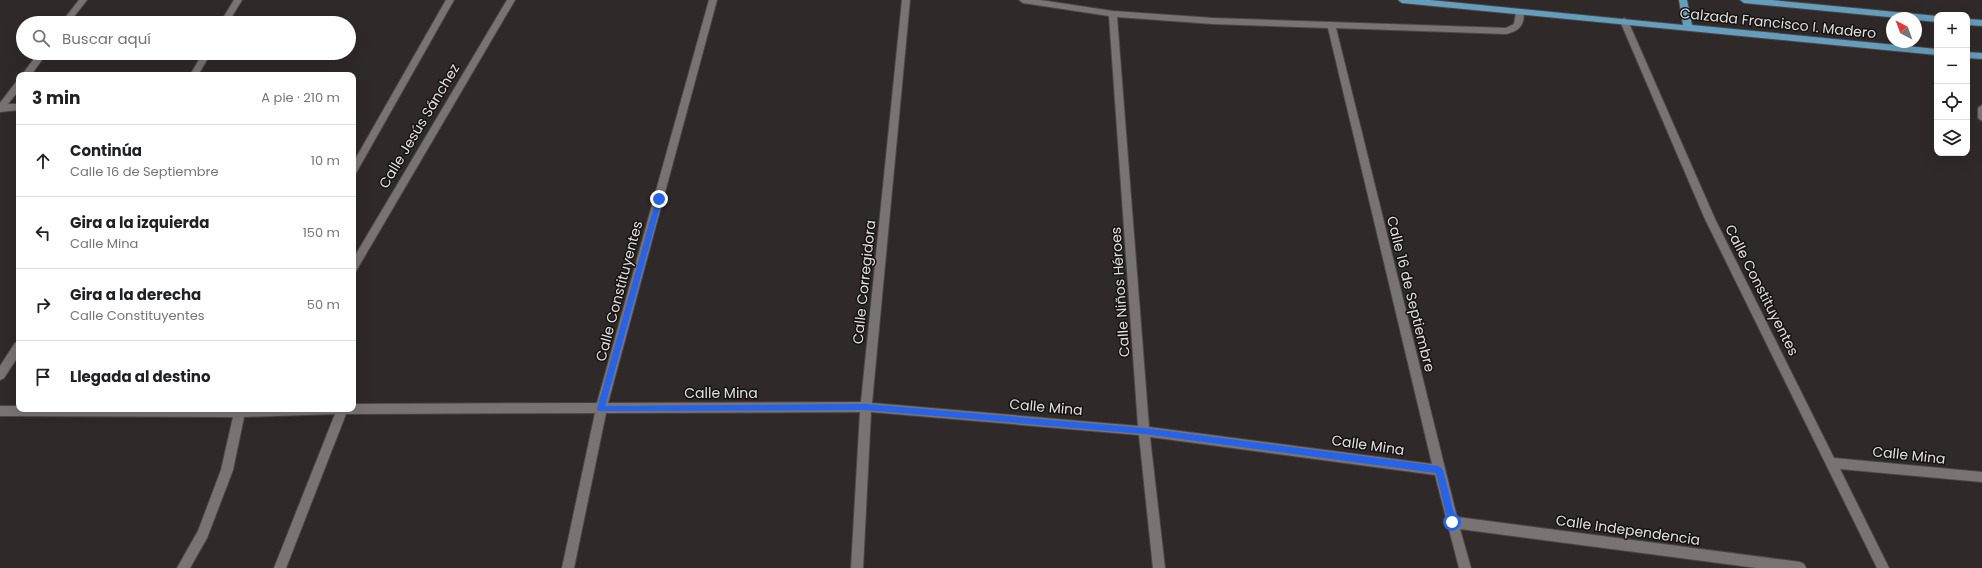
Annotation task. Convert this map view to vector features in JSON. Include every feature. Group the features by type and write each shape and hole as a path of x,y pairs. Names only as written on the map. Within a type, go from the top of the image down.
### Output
{"main road":[{"name":"Calzada Francisco I. Madero","path":"1402,0 1934,52"},
{"path":"1683,0 1688,27"},
{"name":"Calzada Francisco I. Madero","path":"1744,0 1934,19"},
{"path":"1970,22 1982,23"},
{"path":"1970,55 1982,56"}],"street":[{"path":"71,16 83,0"},
{"path":"228,16 238,0"},
{"path":"356,166 450,0"},
{"name":"Calle Jesús Sánchez","path":"356,263 511,0"},
{"name":"Calle Constituyentes","path":"568,568 601,409 713,0"},
{"name":"Calle Corregidora","path":"857,568 866,407 906,0"},
{"path":"1023,0 1113,14 1214,21 1506,31 1518,28 1520,25 1520,12"},
{"name":"Calle Niños Héroes","path":"1113,14 1144,431 1159,568"},
{"name":"Calle Constituyentes","path":"1624,21 1710,219 1883,568"},
{"name":"Calle 16 de Septiembre","path":"1331,25 1439,470 1465,568"},
{"path":"28,72 38,60"},
{"path":"196,72 203,60"},
{"path":"0,108 16,88"},
{"path":"0,108 16,107"},
{"path":"1982,109 1982,118"},
{"path":"0,375 16,351"},
{"name":"Calle Mina","path":"356,409 866,407 1144,431 1439,470"},
{"name":"Calle Mina","path":"0,411 16,411"},
{"path":"183,568 203,534 227,470 240,412"},
{"path":"280,568 341,412"},
{"name":"Calle Mina","path":"1832,463 1982,477"},
{"name":"Calle Independencia","path":"1452,522 1800,568"}],"route":[{"path":"659,199 601,409 866,407 1144,431 1439,470 1452,522"}]}
